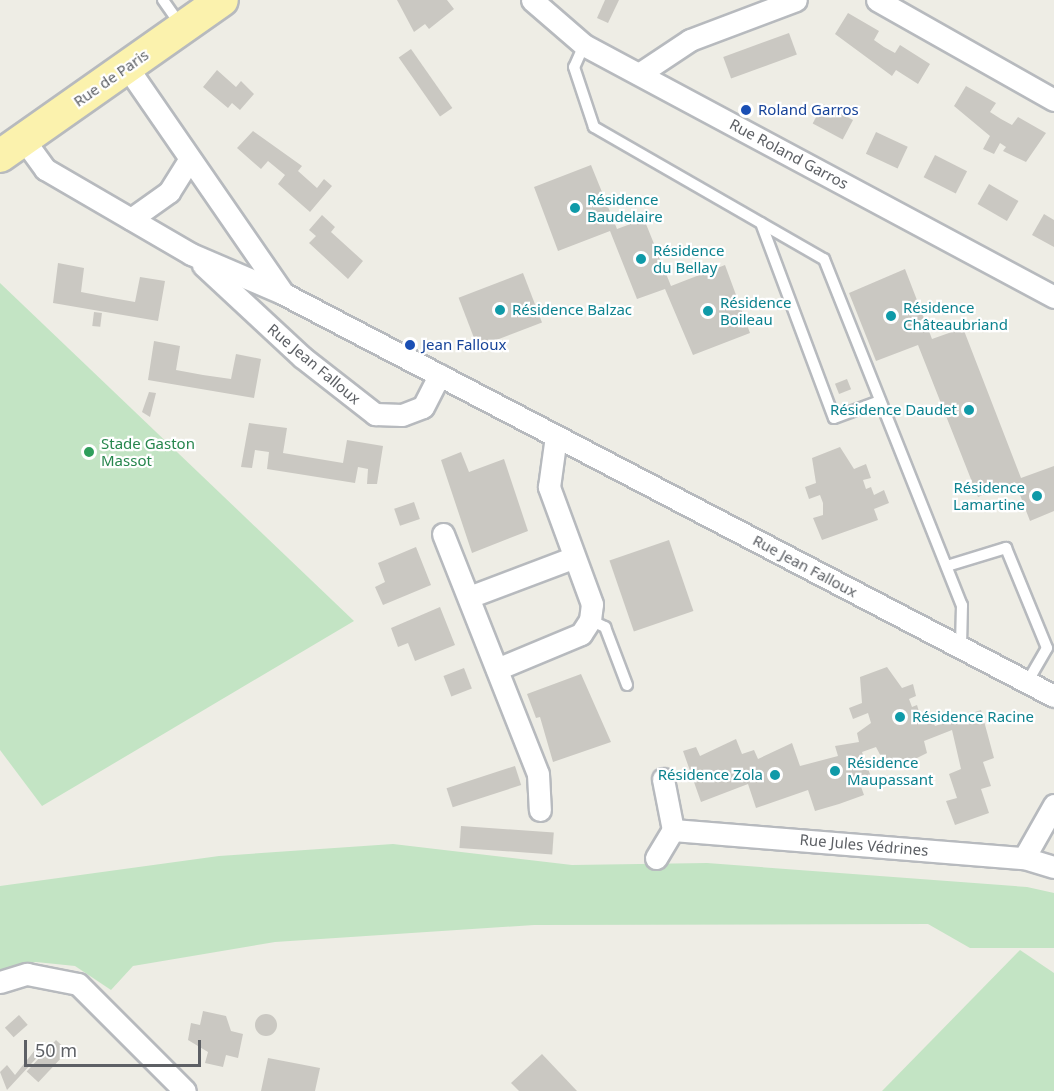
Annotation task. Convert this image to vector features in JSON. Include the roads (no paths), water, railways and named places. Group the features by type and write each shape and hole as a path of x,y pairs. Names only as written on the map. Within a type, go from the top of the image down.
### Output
{"main road":[{"name":"Rue de Paris","path":"12,148 222,0"}],"street":[{"name":"Rue Roland Garros","path":"532,0 584,45 1054,297"},
{"path":"639,74 690,40 796,0"},
{"path":"878,0 1054,100"},
{"name":"Rue Jean Falloux","path":"127,67 188,161 282,293"},
{"name":"Rue Jean Falloux","path":"12,148 191,254 282,293 1054,696"},
{"path":"131,219 169,192 188,161"},
{"name":"Rue Jean Falloux","path":"191,254 302,357 375,414 402,415 423,406 439,375"},
{"path":"497,669 581,634 590,620 592,604 572,558 549,487 556,436"},
{"path":"443,534 538,774 540,810"},
{"path":"469,597 572,558"},
{"path":"656,858 673,830 663,779"},
{"path":"1024,858 1054,805"},
{"name":"Rue Jules Védrines","path":"673,830 1024,858 1054,867"},
{"path":"0,982 27,974 78,984 184,1091"}],"lane":[{"path":"163,0 182,27"},
{"path":"584,45 574,67 594,127 824,259 963,605 961,647"},
{"path":"761,223 834,418 880,401"},
{"path":"947,566 1006,548 1047,648 1027,682"},
{"path":"590,620 605,627 627,684"}],"place":[{"name":"Roland Garros","path":"746,110"},
{"name":"Résidence Baudelaire","path":"575,208"},
{"name":"Résidence du Bellay","path":"641,259"},
{"name":"Résidence Balzac","path":"500,310"},
{"name":"Résidence Boileau","path":"708,311"},
{"name":"Résidence Châteaubriand","path":"891,316"},
{"name":"Jean Falloux","path":"410,345"},
{"name":"Résidence Daudet","path":"969,410"},
{"name":"Stade Gaston Massot","path":"89,452"},
{"name":"Résidence Lamartine","path":"1037,496"},
{"name":"Résidence Racine","path":"900,717"},
{"name":"Résidence Maupassant","path":"835,771"},
{"name":"Résidence Zola","path":"775,775"}]}
